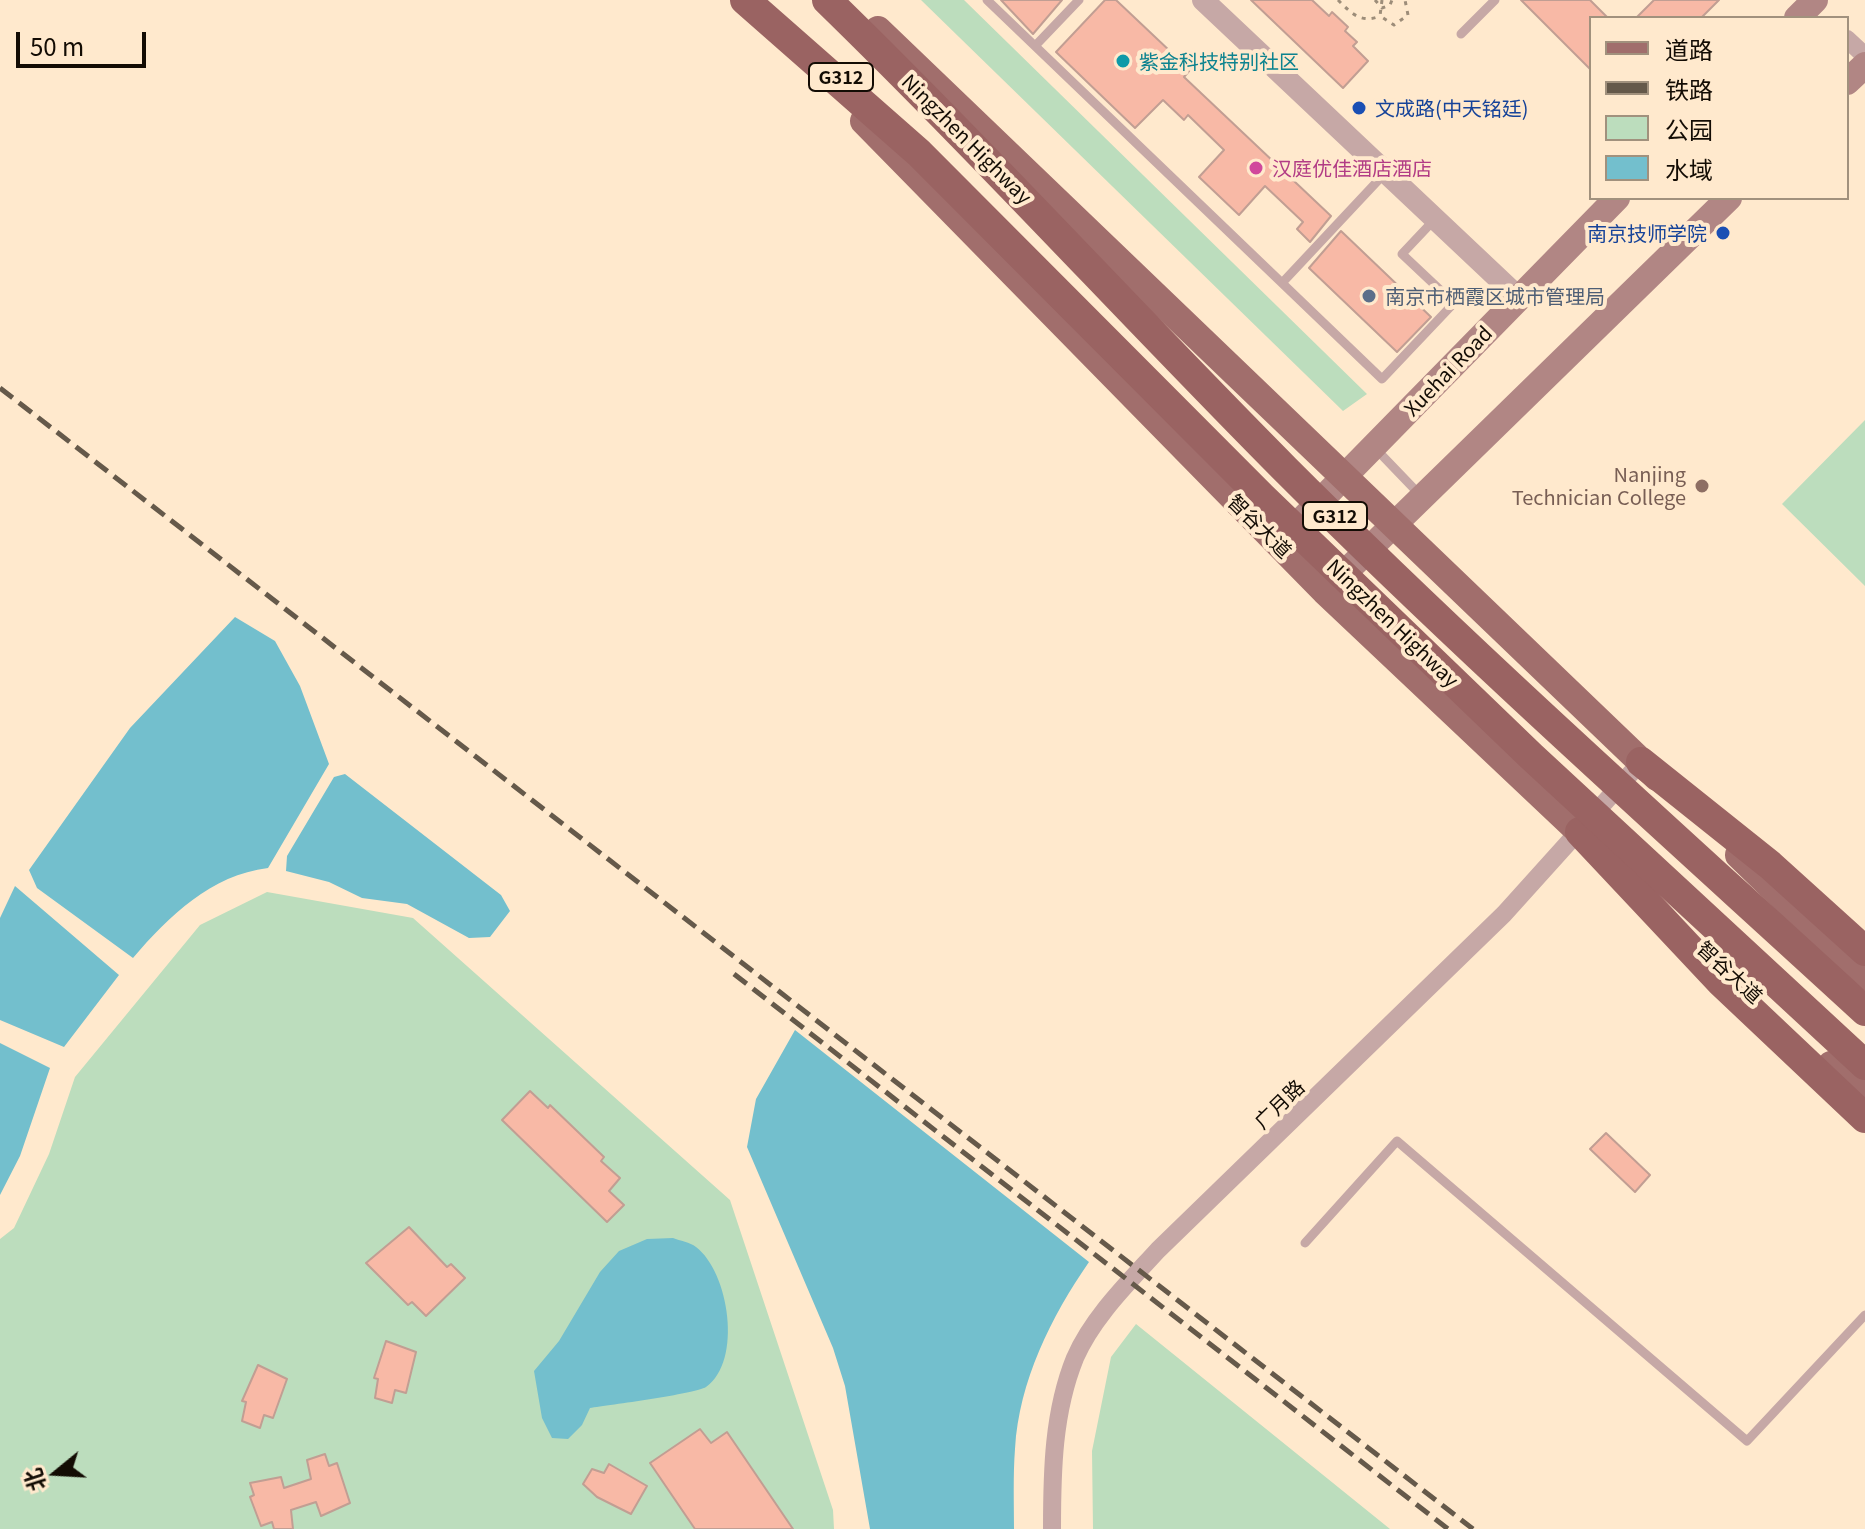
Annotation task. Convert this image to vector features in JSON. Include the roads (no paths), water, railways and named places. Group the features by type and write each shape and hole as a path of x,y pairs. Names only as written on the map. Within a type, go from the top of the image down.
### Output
{"highway":[{"path":"745,0 919,153"},
{"name":"Ningzhen Highway","path":"764,0 1262,497 1531,756 1865,1065"},
{"name":"Ningzhen Highway","path":"827,0 948,118 1286,469 1559,730 1865,1011"},
{"path":"847,0 948,118"},
{"path":"1641,762 1770,865 1865,951"},
{"path":"1580,832 1720,981 1865,1118"}],"main road":[{"name":"智谷大道","path":"745,0 1325,591 1865,1097"},
{"name":"G312","path":"847,0 1342,479 1865,977"},
{"path":"1849,80 1865,65"},
{"name":"Xuehai Road","path":"1278,544 1615,200"},
{"path":"1325,591 1727,200"}],"street":[{"path":"1203,0 1518,297"},
{"path":"1849,41 1865,56"},
{"name":"广月路","path":"1052,1529 1052,1460 1062,1403 1076,1357 1110,1302 1158,1250 1504,914 1641,762"}],"lane":[{"path":"987,0 1382,379 1454,303 1402,254 1435,219"},
{"path":"1035,46 1079,0"},
{"path":"1461,34 1495,0"},
{"path":"1282,283 1386,172"},
{"path":"1374,447 1422,497"},
{"path":"1305,1243 1397,1141 1747,1441 1865,1315"}],"water":[{"path":"235,617 275,641 300,686 329,764 268,868 247,872 210,888 161,927 133,958 37,888 29,870 130,728"},
{"path":"345,774 501,895 510,911 490,937 469,938 407,904 362,898 329,882 286,871 287,856 334,777"},
{"path":"15,886 119,975 64,1047 0,1020 0,918"},
{"path":"795,1030 1089,1262 1050,1327 1030,1374 1015,1449 1014,1529 870,1529 845,1386 833,1348 747,1147 756,1099"},
{"path":"0,1043 50,1068 20,1156 0,1195"},
{"path":"673,1238 694,1245 717,1276 727,1317 728,1338 718,1375 699,1390 590,1408 582,1425 568,1439 552,1438 542,1418 534,1371 559,1341 600,1272 619,1251 647,1239"}],"railway":[{"path":"0,388 1473,1529"},
{"path":"734,974 1448,1529"}],"place":[{"name":"紫金科技特别社区","path":"1123,61"},
{"name":"文成路(中天铭廷)","path":"1359,108"},
{"name":"汉庭优佳酒店酒店","path":"1256,168"},
{"name":"南京技师学院","path":"1723,233"},
{"name":"南京市栖霞区城市管理局","path":"1369,296"},
{"name":"Nanjing Technician College","path":"1702,486"}]}
